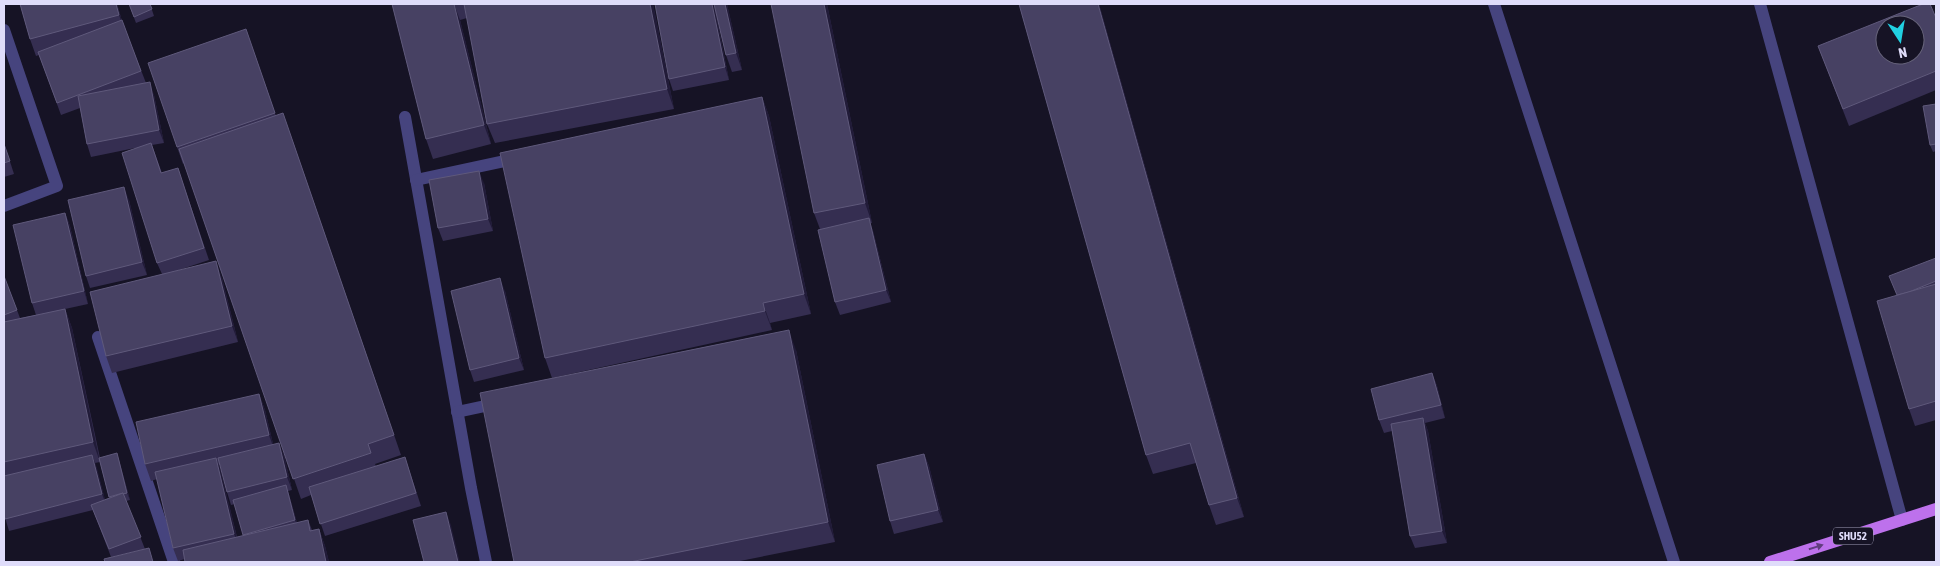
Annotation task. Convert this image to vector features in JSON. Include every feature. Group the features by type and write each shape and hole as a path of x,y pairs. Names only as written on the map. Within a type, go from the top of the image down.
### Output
{"main road":[{"name":"SHU52","path":"1770,562 1936,509"}],"street":[{"path":"1494,4 1674,562"},
{"path":"1760,4 1902,520"},
{"path":"4,30 56,186 4,206"},
{"path":"405,117 457,412 486,562"},
{"path":"416,180 533,155"},
{"path":"98,336 174,562"},
{"path":"457,412 514,400"}],"building":[{"path":"20,4 116,4 119,15 30,39"},
{"path":"129,4 150,4 152,9 134,17"},
{"path":"392,4 454,4 484,125 426,139"},
{"path":"464,4 650,4 667,89 487,124"},
{"path":"655,4 712,4 725,67 669,79"},
{"path":"714,4 725,4 736,53 726,55"},
{"path":"771,4 824,4 865,203 814,213"},
{"path":"1019,4 1098,4 1237,498 1209,505 1190,443 1146,455"},
{"path":"1923,4 1930,4 1936,18 1936,71 1843,109 1818,46 1875,23 1875,65 1925,65 1925,15 1896,15"},
{"path":"122,20 141,71 57,103 38,52"},
{"path":"246,29 275,113 177,147 148,63"},
{"path":"150,82 159,130 87,144 78,96"},
{"path":"762,97 804,294 763,303 765,311 545,358 500,153"},
{"path":"1936,104 1936,144 1930,145 1923,106"},
{"path":"283,113 394,435 368,444 371,453 293,479 179,149"},
{"path":"151,143 161,173 178,168 204,248 157,263 122,153"},
{"path":"4,144 10,161 4,163"},
{"path":"479,171 488,219 438,228 429,180"},
{"path":"124,187 142,262 86,276 68,200"},
{"path":"65,213 84,291 32,303 13,225"},
{"path":"869,218 886,290 835,302 818,230"},
{"path":"1936,258 1936,281 1897,295 1889,276"},
{"path":"216,261 232,326 106,356 90,292"},
{"path":"4,276 17,310 4,315"},
{"path":"500,278 519,358 470,370 451,291"},
{"path":"1936,284 1936,401 1909,409 1877,301"},
{"path":"65,309 93,442 4,462 4,322"},
{"path":"789,330 828,522 630,562 514,562 480,393"},
{"path":"1432,373 1441,405 1379,420 1371,389"},
{"path":"259,394 269,435 145,464 136,422"},
{"path":"1423,418 1442,531 1410,536 1391,424"},
{"path":"279,443 287,477 227,492 218,458"},
{"path":"117,453 127,493 109,497 99,458"},
{"path":"924,454 938,510 890,521 877,465"},
{"path":"92,455 102,494 5,519 4,476"},
{"path":"405,457 416,493 320,524 309,487"},
{"path":"216,458 234,534 173,548 155,472"},
{"path":"286,485 295,520 243,535 233,500"},
{"path":"123,493 141,537 109,549 91,505"},
{"path":"446,512 458,562 424,562 413,520"},
{"path":"308,520 310,531 319,529 326,562 185,562 183,550"},
{"path":"149,548 153,562 105,562 104,559"}]}
